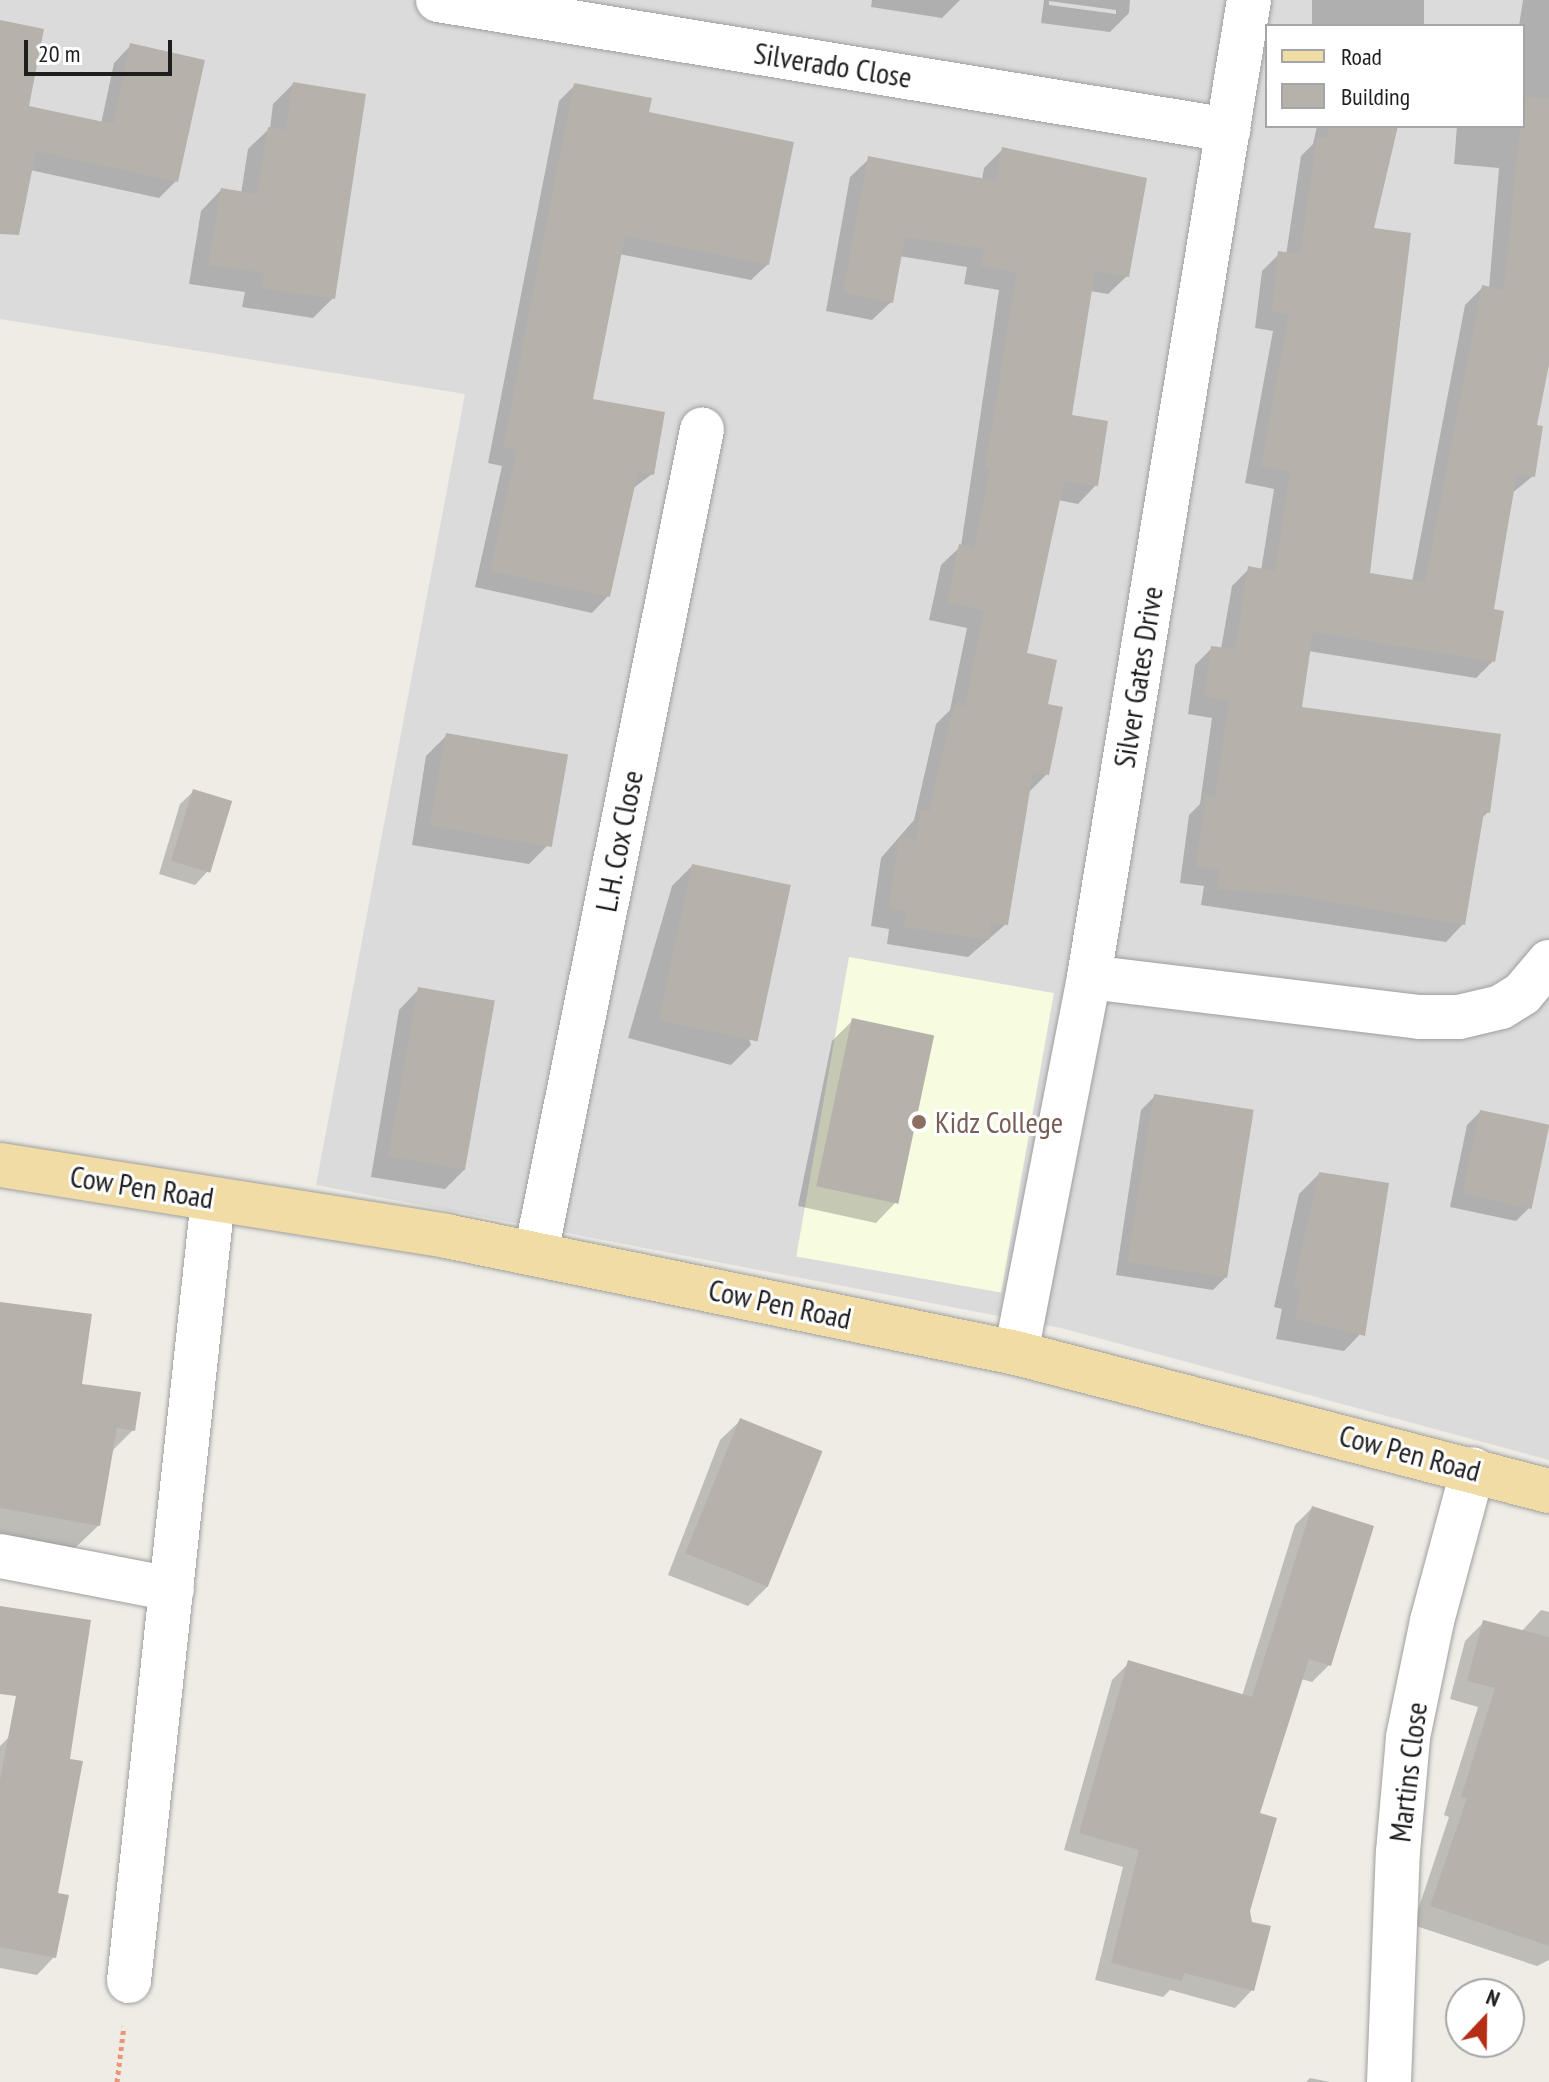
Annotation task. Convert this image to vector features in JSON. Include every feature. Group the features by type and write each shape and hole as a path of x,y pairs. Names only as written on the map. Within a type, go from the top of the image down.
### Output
{"main road":[{"name":"Cow Pen Road","path":"0,1165 536,1253 1016,1353 1549,1491"}],"street":[{"name":"Silverado Close","path":"438,0 1228,130"},
{"name":"Silver Gates Drive","path":"1016,1353 1089,977 1249,0"},
{"name":"L.H. Cox Close","path":"536,1253 702,430"},
{"path":"1089,977 1420,1017 1459,1017 1501,1007 1537,979 1549,962"},
{"path":"129,1981 213,1199"},
{"name":"Martins Close","path":"1389,2082 1398,1852 1408,1737 1432,1621 1473,1469"},
{"path":"0,1556 172,1589"}],"path":[{"path":"117,2082 129,1981"}],"shaded area":[{"path":"0,0 1549,0 1549,1460 1061,1328 316,1185 465,394 0,319"},
{"name":"Kidz College","path":"849,957 1054,993 1001,1293 796,1256"}],"building":[{"path":"0,20 44,29 29,106 113,124 130,43 205,60 178,182 36,151 19,235 0,234"},
{"path":"293,82 366,94 335,299 261,288 264,273 208,265 221,188 257,194 268,127 285,130"},
{"path":"574,83 652,98 649,112 794,142 769,265 625,236 593,399 665,412 654,475 638,472 610,597 490,571 517,450 503,447"},
{"path":"1525,97 1549,98 1549,365 1537,425 1543,426 1535,477 1517,474 1494,609 1504,611 1495,662 1313,632 1302,707 1501,734 1490,813 1484,812 1465,925 1290,895 1217,889 1220,870 1196,866 1206,796 1215,797 1229,701 1204,697 1211,646 1235,649 1248,566 1275,571 1290,472 1261,466 1289,314 1272,312 1278,251 1300,254 1317,137 1326,138 1328,128 1398,128 1374,228 1411,233 1370,573 1425,582 1482,285 1504,290 1520,128 1525,128"},
{"path":"1002,147 1147,178 1129,277 1095,271 1072,415 1108,421 1098,486 1064,481 1027,653 1057,660 1048,704 1063,707 1049,775 1033,772 1008,925 991,923 989,940 904,927 906,911 889,908 899,837 916,840 920,810 929,812 954,704 965,706 984,610 947,602 959,544 974,548 990,469 985,468 1017,272 981,266 984,249 905,237 893,303 843,293 868,156 996,181"},
{"path":"446,733 568,755 552,847 430,826"},
{"path":"193,789 232,801 210,873 171,861"},
{"path":"692,864 791,885 758,1042 659,1021"},
{"path":"418,987 495,1001 465,1170 388,1156"},
{"path":"852,1018 934,1035 898,1204 816,1186"},
{"path":"1154,1094 1254,1110 1227,1278 1127,1262"},
{"path":"1480,1110 1549,1125 1532,1209 1462,1194"},
{"path":"1319,1172 1389,1183 1365,1336 1295,1319 1301,1289 1293,1288"},
{"path":"0,1302 92,1314 82,1384 141,1392 135,1431 117,1428 100,1526 0,1508"},
{"path":"740,1418 823,1451 768,1587 685,1553"},
{"path":"1312,1506 1374,1526 1331,1666 1309,1659 1260,1813 1277,1818 1250,1911 1252,1922 1271,1926 1254,1991 1184,1973 1182,1981 1111,1963 1139,1850 1079,1833 1128,1660 1252,1697"},
{"path":"0,1606 91,1620 70,1759 83,1761 58,1893 69,1895 56,1958 0,1947 0,1780 16,1696 0,1694"},
{"path":"1483,1620 1549,1637 1549,1946 1430,1906 1467,1798 1461,1797 1495,1688 1467,1681"}],"place":[{"name":"Kidz College","path":"919,1122"}]}
